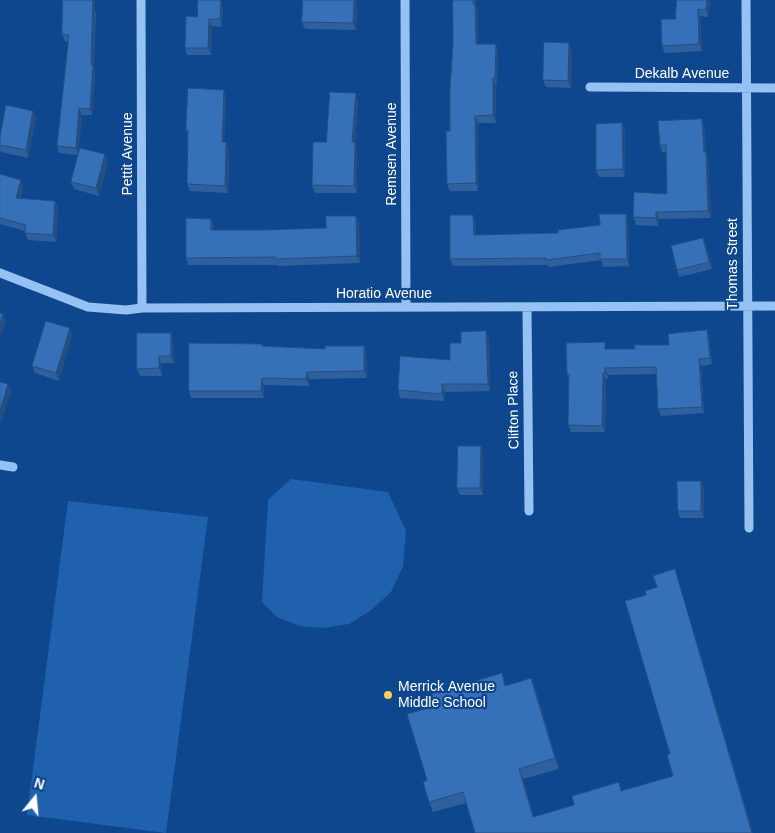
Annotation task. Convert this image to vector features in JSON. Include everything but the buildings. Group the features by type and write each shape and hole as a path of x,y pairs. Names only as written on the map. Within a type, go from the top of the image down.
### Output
{"street":[{"name":"Pettit Avenue","path":"141,0 142,308"},
{"name":"Remsen Avenue","path":"405,0 406,308"},
{"name":"Thomas Street","path":"746,0 748,528"},
{"name":"Dekalb Avenue","path":"590,88 775,88"},
{"name":"Horatio Avenue","path":"0,273 88,307 126,310 142,308 775,306"},
{"name":"Clifton Place","path":"526,308 530,511"},
{"path":"0,464 14,467"}],"shaded area":[{"path":"291,479 388,492 406,531 403,566 391,592 370,611 349,624 323,628 300,626 277,617 262,602 268,500"},
{"path":"68,501 208,517 166,833 27,815"}],"place":[{"name":"Merrick Avenue Middle School","path":"388,695"}]}
